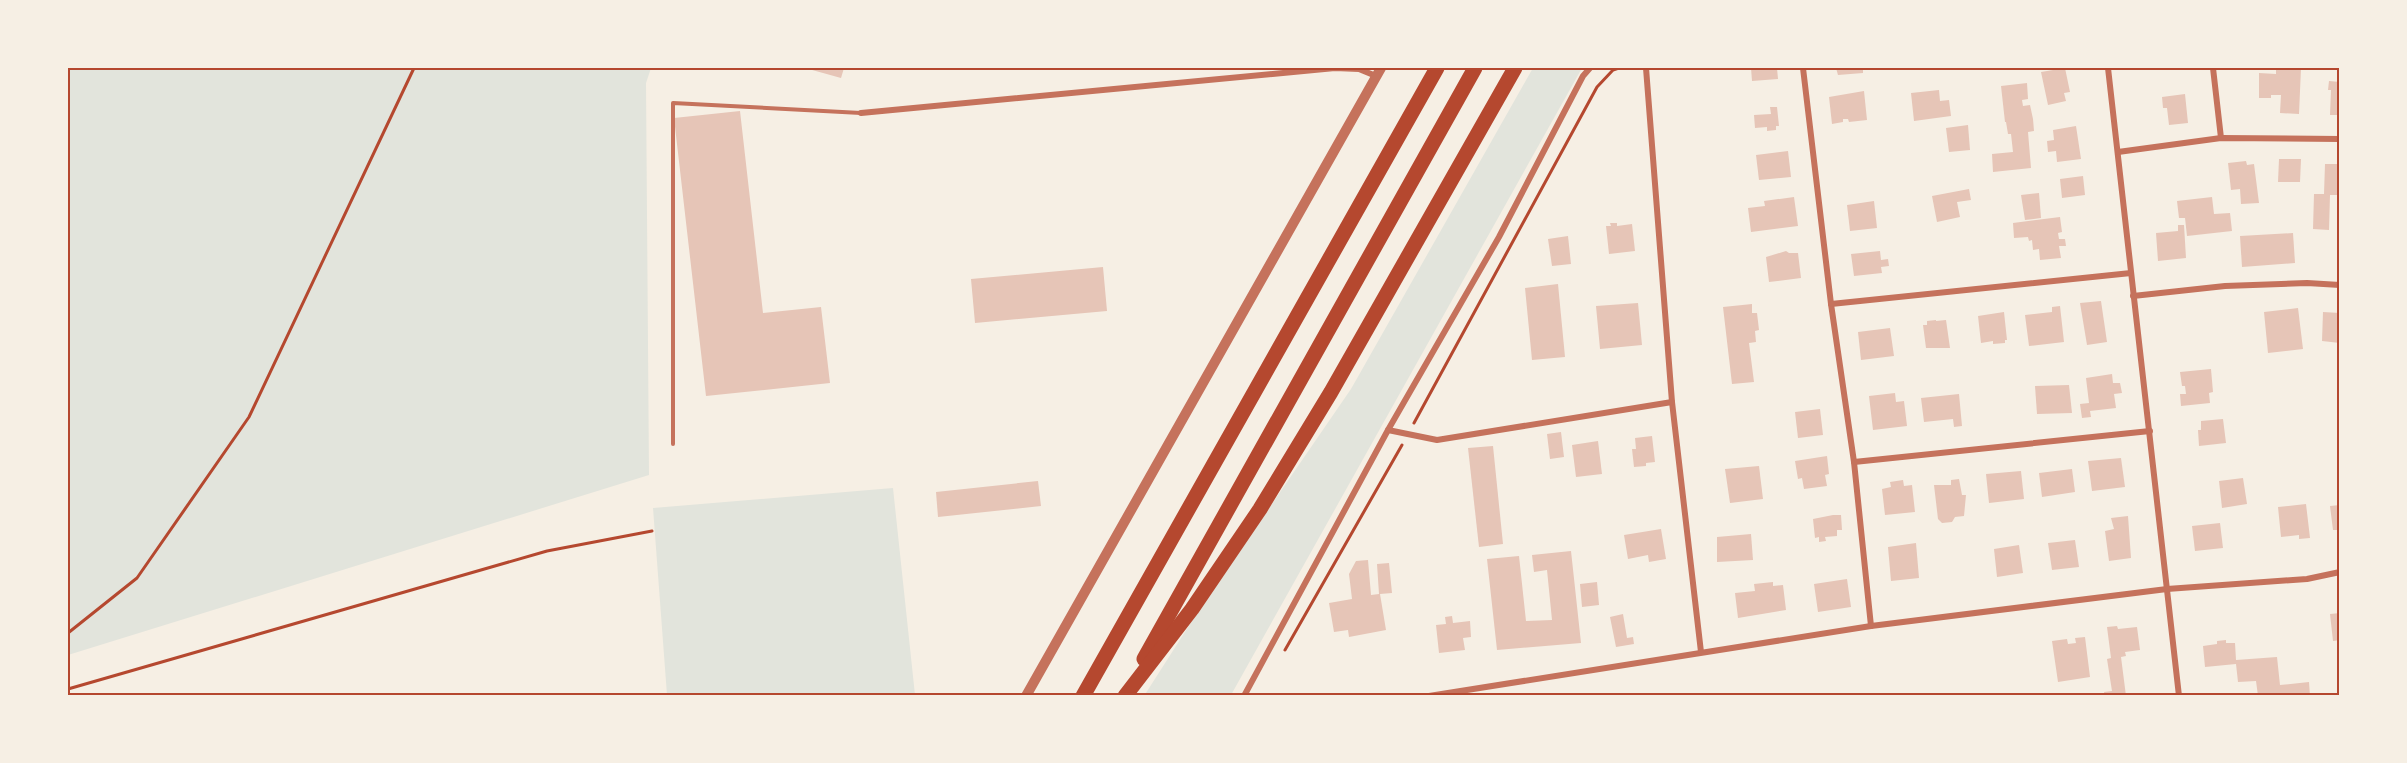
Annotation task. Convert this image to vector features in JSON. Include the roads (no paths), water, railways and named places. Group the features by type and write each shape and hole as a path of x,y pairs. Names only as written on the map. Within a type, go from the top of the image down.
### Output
{"highway":[{"path":"1083,696 1437,68"},
{"path":"1124,696 1476,68"},
{"path":"1124,696 1192,609 1260,509 1331,392 1515,68"}],"street":[{"path":"861,113 1335,68 1378,72 1026,696"},
{"path":"1244,696 1388,430 1499,237 1583,76 1590,68"},
{"path":"1647,68 1672,402 1701,652"},
{"path":"1803,68 1831,304 1854,462 1871,626"},
{"path":"2108,68 2179,696"},
{"path":"2213,68 2221,138"},
{"path":"2118,152 2221,138 2340,139"},
{"path":"1831,304 2131,273"},
{"path":"2133,296 2225,286 2307,283 2340,285"},
{"path":"1388,430 1437,440 1672,402"},
{"path":"1854,462 2150,431"},
{"path":"1429,696 1871,626 2167,589 2307,579 2340,572"}],"lane":[{"path":"673,444 673,103 861,113"}]}
